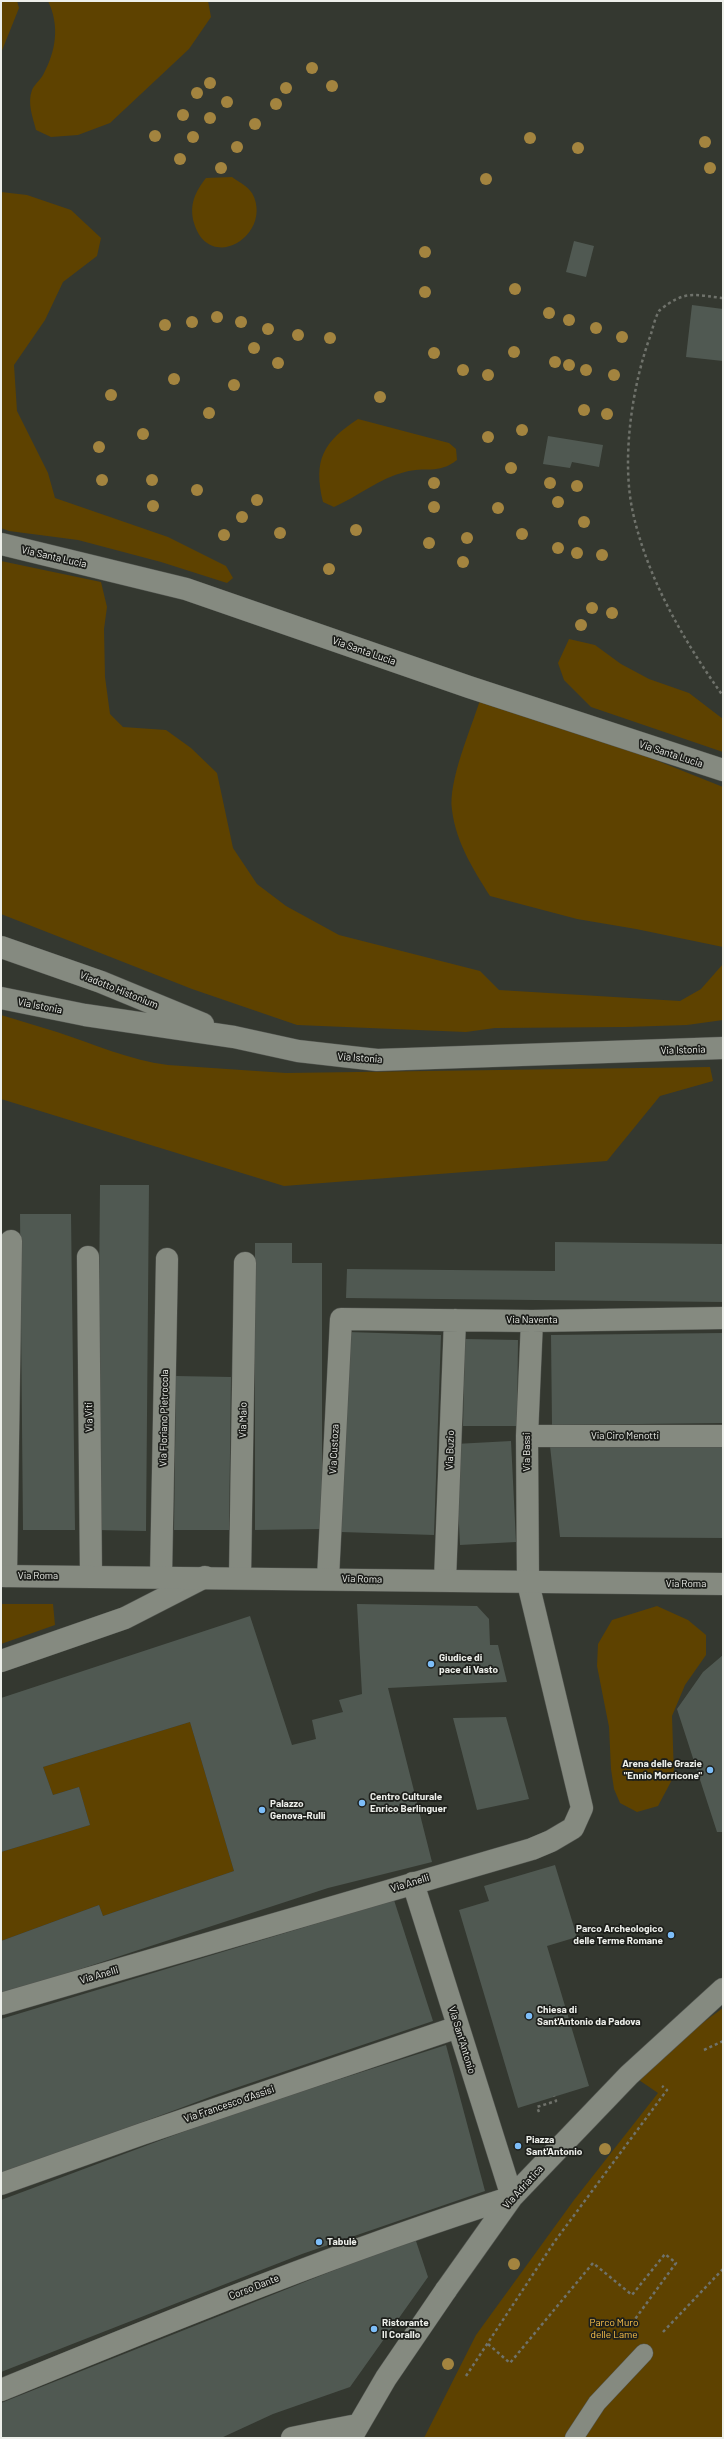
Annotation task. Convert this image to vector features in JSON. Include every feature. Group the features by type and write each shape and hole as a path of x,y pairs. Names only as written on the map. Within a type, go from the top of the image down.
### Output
{"street":[{"name":"Via Santa Lucia","path":"1,544 186,589 462,685 723,770"},
{"name":"Viadotto Histonium","path":"1,947 101,982 234,1037"},
{"name":"Via Istonia","path":"1,998 85,1015 234,1037 298,1050 377,1060 723,1048"},
{"path":"4,1576 11,1241"},
{"name":"Via Viti","path":"88,1257 91,1576"},
{"name":"Via Floriano Pietrocola","path":"161,1577 167,1259"},
{"name":"Via Maio","path":"240,1578 245,1263"},
{"name":"Via Naventa","path":"341,1319 532,1321 723,1318"},
{"name":"Via Custoza","path":"328,1578 341,1319"},
{"name":"Via Buzio","path":"445,1580 455,1320"},
{"name":"Via Bassi","path":"528,1583 527,1436 532,1321"},
{"name":"Via Ciro Menotti","path":"527,1436 723,1436"},
{"name":"Via Roma","path":"4,1576 328,1578 528,1583 723,1584"},
{"path":"1,1661 125,1618 205,1577"},
{"name":"Via Anelli","path":"1,2004 551,1841 574,1828 582,1808 528,1583"},
{"name":"Via Sant'Antonio","path":"413,1883 512,2197"},
{"name":"Via Adriatica","path":"354,2432 386,2378 512,2197 629,2075 723,1988"},
{"name":"Via Francesco d'Assisi","path":"1,2184 142,2134 458,2027"},
{"name":"Corso Dante","path":"1,2390 239,2293 380,2240 512,2197"},
{"path":"292,2438 322,2432 354,2432"}],"lane":[{"path":"574,2438 597,2403 644,2353"}],"path":[{"path":"723,298 691,294 676,299 659,311 644,351 636,386 627,470 633,513 652,570 675,621 698,662 723,696"},
{"path":"466,2376 555,2241 667,2090"},
{"path":"539,2112 537,2106 556,2101 554,2096"},
{"path":"488,2344 510,2363 592,2263 632,2295 665,2254 676,2263"},
{"path":"644,2353 723,2269"}],"green space":[{"path":"1,1 17,1 19,8 1,53"},
{"path":"48,1 208,1 211,17 189,49 110,123 78,135 51,137 36,130 30,100 32,90 43,75 51,57 55,38 54,20"},
{"path":"232,177 247,188 252,194 257,212 253,225 246,236 236,244 224,247 212,246 202,238 194,223 192,210 194,199 206,178"},
{"path":"1,192 27,195 71,210 101,238 97,256 63,282 45,320 14,365 17,411 48,473 55,498 168,537 226,566 233,578 227,583 161,562 78,540 9,531 1,528"},
{"path":"358,419 449,443 456,449 457,460 450,465 437,469 412,470 396,475 334,507 323,502 319,475 320,463 329,444 346,427"},
{"path":"1,561 101,582 107,607 104,629 105,677 110,714 123,727 166,730 191,748 217,773 233,848 257,884 286,906 339,935 480,971 499,990 680,1001 701,989 723,964 723,1020 687,1025 495,1028 466,1032 297,1025 192,989 1,914"},
{"path":"569,639 595,645 621,664 649,679 689,693 723,719 723,752 591,707 564,680 558,663"},
{"path":"480,700 643,755 723,787 723,947 636,929 577,919 490,896 461,844 452,810 453,785 466,740"},
{"path":"1,1015 57,1032 125,1056 168,1065 286,1073 710,1067 713,1081 660,1096 607,1161 284,1186 1,1099"},
{"path":"1,1604 53,1604 55,1625 1,1644"},
{"path":"657,1606 688,1620 706,1635 706,1655 685,1685 672,1716 674,1776 658,1806 637,1812 620,1803 614,1789 611,1769 609,1727 597,1666 598,1644 612,1620"},
{"path":"190,1722 234,1871 103,1916 99,1905 1,1941 1,1852 90,1825 79,1787 53,1795 43,1767"},
{"name":"Parco Muro delle Lame","path":"723,2008 723,2438 424,2438 476,2335 574,2200 658,2093 636,2078 690,2032"}],"building":[{"path":"574,241 594,246 586,277 566,272"},
{"path":"692,305 723,309 723,361 686,357"},
{"path":"548,436 603,445 599,467 572,462 570,468 543,464"},
{"path":"100,1185 149,1185 146,1531 97,1530"},
{"path":"20,1214 71,1214 75,1530 23,1530"},
{"path":"555,1242 723,1244 723,1302 346,1298 347,1269 555,1271"},
{"path":"255,1243 292,1243 292,1263 322,1263 322,1529 255,1530"},
{"path":"348,1332 441,1335 434,1535 341,1532"},
{"path":"723,1333 723,1423 552,1425 551,1335"},
{"path":"465,1339 518,1340 517,1426 463,1426"},
{"path":"176,1376 231,1377 229,1530 174,1530"},
{"path":"511,1441 516,1542 460,1545 455,1444"},
{"path":"550,1446 723,1447 723,1538 560,1537"},
{"name":"Palazzo Genova-Rulli","path":"357,1604 477,1606 489,1619 490,1645 498,1645 507,1682 388,1688 432,1862 328,1888 1,1995 1,1941 99,1905 103,1916 234,1871 190,1722 43,1767 53,1795 79,1787 90,1825 1,1852 1,1698 250,1616 292,1745 316,1739 312,1720 343,1712 339,1700 362,1694"},
{"name":"Arena delle Grazie \"Ennio Morricone\"","path":"723,1655 723,1832 717,1832 677,1709 703,1672"},
{"path":"506,1717 529,1799 477,1810 453,1718"},
{"name":"Chiesa di Sant'Antonio da Padova","path":"555,1865 577,1937 547,1946 589,2086 518,2108 459,1910 489,1901 484,1886"},
{"path":"394,1900 433,2021 218,2094 1,2175 1,2019"},
{"path":"446,2045 485,2191 302,2254 1,2372 1,2200 228,2115"},
{"path":"415,2238 428,2277 350,2387 273,2414 221,2438 1,2438 1,2403"}],"place":[{"name":"Giudice di pace di Vasto","path":"431,1664"},
{"name":"Arena delle Grazie \"Ennio Morricone\"","path":"710,1770"},
{"name":"Centro Culturale Enrico Berlinguer","path":"362,1803"},
{"name":"Palazzo Genova-Rulli","path":"262,1810"},
{"name":"Parco Archeologico delle Terme Romane","path":"671,1935"},
{"name":"Chiesa di Sant'Antonio da Padova","path":"529,2016"},
{"name":"Piazza Sant'Antonio","path":"518,2146"},
{"name":"Tabulè","path":"319,2242"},
{"name":"Ristorante Il Corallo","path":"374,2329"}]}
